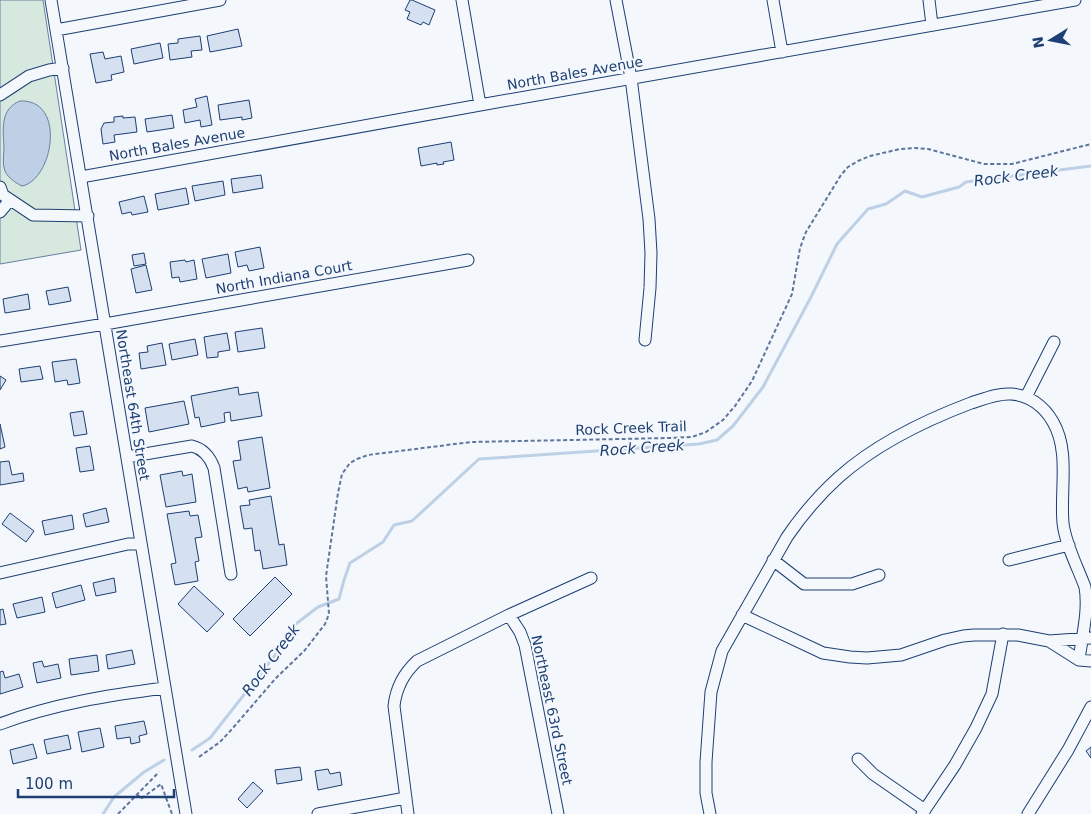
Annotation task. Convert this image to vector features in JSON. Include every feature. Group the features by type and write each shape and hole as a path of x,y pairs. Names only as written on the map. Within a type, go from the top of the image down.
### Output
{"street":[{"name":"Northeast 64th Street","path":"51,0 186,814"},
{"path":"56,30 220,0"},
{"path":"462,0 480,105"},
{"path":"616,0 631,78 649,218 650,288 645,340"},
{"path":"773,0 782,52"},
{"path":"928,0 932,25"},
{"name":"North Bales Avenue","path":"81,177 1075,0"},
{"path":"0,95 28,76 63,68"},
{"path":"0,187 3,195 33,215 88,216"},
{"path":"0,212 10,200"},
{"name":"North Indiana Court","path":"0,341 468,260"},
{"path":"1026,397 1054,342"},
{"path":"710,814 706,793 706,762 711,692 722,651 773,560 798,520 840,476 891,441 924,423 958,408 998,394 1012,394 1026,397 1041,406 1054,422 1062,448 1063,524 1069,545 1086,587 1086,638 1079,660"},
{"path":"127,456 192,446 206,454 214,468 231,574"},
{"path":"0,573 128,544 141,544"},
{"path":"1009,560 1069,545"},
{"path":"773,560 804,584 852,584 879,574"},
{"path":"408,814 394,706 397,691 407,672 417,661 509,615 591,578"},
{"name":"Northeast 63rd Street","path":"509,615 520,632 525,645 558,814"},
{"path":"742,615 824,653 850,657 885,657 963,636 1003,634 1049,641 1086,638"},
{"path":"858,759 873,774 924,812 955,765 976,728 992,694 1003,634"},
{"path":"1049,641 1079,660 1091,662"},
{"path":"0,724 78,702 165,688"},
{"path":"1028,814 1068,750 1091,707"},
{"path":"318,814 406,798"}],"path":[{"name":"Rock Creek Trail","path":"199,757 226,736 276,678 305,650 325,624 329,614 326,576 338,493 342,474 350,463 368,456 391,452 471,442 670,438 692,437 706,432 723,420 752,381 792,294 800,248 806,232 841,175 848,167 858,160 900,149 928,149 984,164 1012,164 1091,144"},
{"path":"118,814 159,772"},
{"path":"136,794 142,798 161,784 172,814"}],"shaded area":[{"path":"0,0 43,0 81,250 0,264"}],"water":[{"path":"20,101 35,104 44,113 49,125 50,140 47,156 41,170 33,181 22,186 8,176 3,162 4,120 9,109"}],"building":[{"path":"410,0 435,10 429,25 423,22 421,25 407,19 410,12 405,10"},
{"path":"238,29 242,46 210,52 207,36"},
{"path":"200,36 202,50 191,51 192,57 170,60 168,44 178,43 178,39"},
{"path":"160,43 163,58 134,64 131,49"},
{"path":"103,52 105,59 121,56 124,72 111,75 112,80 96,83 90,54"},
{"path":"207,96 212,125 201,127 200,120 185,123 183,110 197,107 195,99"},
{"path":"249,100 252,118 242,120 242,117 220,120 218,105"},
{"path":"172,115 174,128 147,132 145,119"},
{"path":"123,116 123,118 135,117 137,132 114,135 115,142 103,144 101,129 104,123 114,122 114,117"},
{"path":"451,142 454,160 443,162 444,164 437,165 437,163 421,166 418,148"},
{"path":"261,175 263,188 233,193 231,179"},
{"path":"223,181 225,195 195,201 192,186"},
{"path":"186,188 189,204 158,210 155,194"},
{"path":"144,196 148,212 132,215 131,212 122,214 119,202"},
{"path":"260,247 264,268 249,271 247,265 238,267 235,252"},
{"path":"144,253 146,264 134,266 132,255"},
{"path":"228,254 231,273 206,278 202,259"},
{"path":"185,260 186,262 194,260 197,279 180,282 179,277 172,278 170,262"},
{"path":"146,265 152,290 136,293 131,269"},
{"path":"68,287 71,301 49,305 46,291"},
{"path":"28,294 30,309 5,313 3,299"},
{"path":"262,328 265,348 238,352 235,332"},
{"path":"227,333 230,350 218,352 218,357 207,358 204,337"},
{"path":"195,339 198,355 172,360 169,344"},
{"path":"162,343 166,365 141,369 139,353 148,352 147,346"},
{"path":"76,359 80,383 68,385 67,380 55,382 52,362"},
{"path":"40,366 43,379 21,382 19,369"},
{"path":"0,376 6,380 0,390"},
{"path":"238,387 239,395 258,392 262,416 231,421 230,412 224,413 225,422 201,427 199,417 195,418 191,396"},
{"path":"184,401 189,424 149,432 145,408"},
{"path":"83,411 87,434 74,436 70,413"},
{"path":"0,424 5,447 0,449"},
{"path":"262,437 270,488 248,492 247,487 238,489 233,461 241,460 238,441"},
{"path":"90,446 94,470 80,472 76,448"},
{"path":"9,461 12,475 23,473 24,481 0,485 0,462"},
{"path":"182,471 183,476 192,474 196,502 166,507 160,475"},
{"path":"271,496 279,545 284,544 287,565 263,569 260,550 255,551 252,528 244,529 240,506 250,505 249,500"},
{"path":"106,508 109,522 86,527 83,514"},
{"path":"189,511 190,516 198,515 202,537 195,538 199,561 195,562 198,581 175,585 171,564 176,563 167,514"},
{"path":"10,513 34,531 26,542 2,524"},
{"path":"72,515 74,529 45,535 42,521"},
{"path":"275,577 292,594 250,636 233,619"},
{"path":"114,578 116,592 96,596 93,583"},
{"path":"81,585 85,600 56,608 52,593"},
{"path":"194,586 224,614 207,632 178,604"},
{"path":"42,597 45,612 17,618 13,604"},
{"path":"3,609 6,624 0,625 0,610"},
{"path":"132,650 135,664 108,669 106,655"},
{"path":"97,655 99,671 71,675 69,659"},
{"path":"42,661 44,667 58,664 61,678 37,683 33,663"},
{"path":"3,671 5,678 19,674 23,687 0,694 0,672"},
{"path":"144,721 147,734 139,736 140,742 131,744 130,737 117,739 115,726"},
{"path":"100,728 104,747 82,752 78,732"},
{"path":"68,735 71,749 47,754 44,740"},
{"path":"33,744 37,758 13,764 10,750"},
{"path":"1091,747 1091,758 1086,751"},
{"path":"300,767 302,780 277,784 275,770"},
{"path":"328,769 330,774 340,772 342,785 318,790 315,771"},
{"path":"253,782 263,791 247,808 238,799"}],"waterway":[{"name":"Rock Creek","path":"192,750 210,738 276,654 292,627 318,607 339,599 350,563 383,542 394,525 412,521 479,459 699,444 717,440 733,426 763,387 837,244 868,209 886,204 905,191 922,197 959,187 966,182 1091,166"},
{"name":"Rock Creek","path":"103,814 114,797 144,772 164,760"}]}
